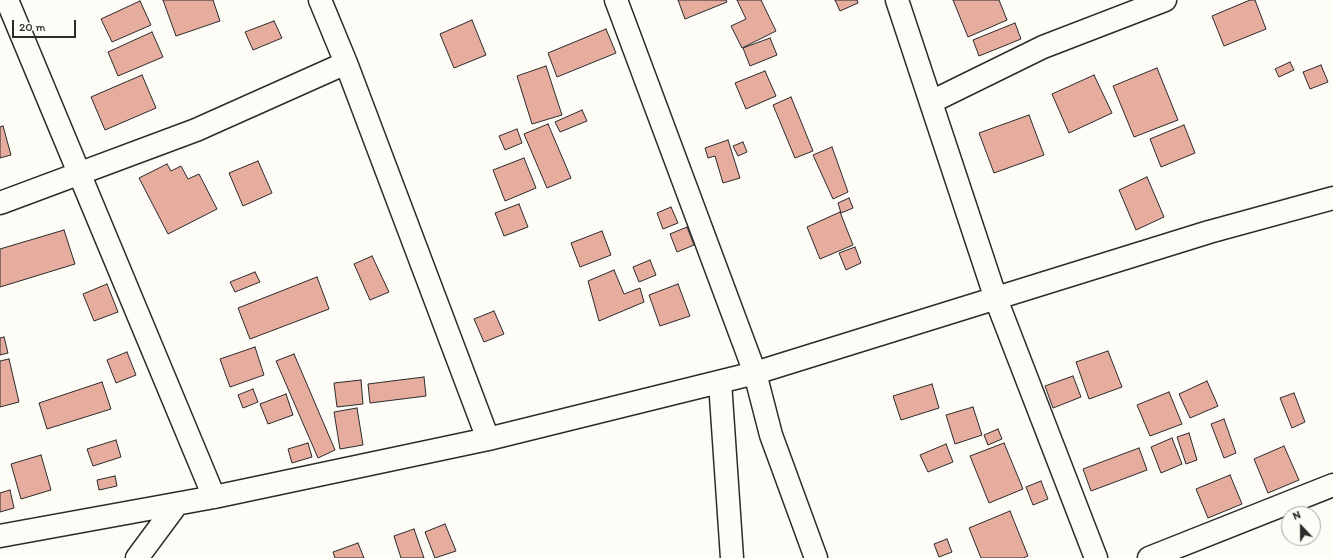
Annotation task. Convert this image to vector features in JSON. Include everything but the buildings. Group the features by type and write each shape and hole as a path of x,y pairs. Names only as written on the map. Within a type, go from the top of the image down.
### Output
{"street":[{"path":"7,0 214,497"},
{"path":"320,0 346,63 488,439"},
{"path":"616,0 755,374 771,436 816,558"},
{"path":"897,0 996,298 1096,558"},
{"path":"931,102 1043,46 1165,0"},
{"path":"0,203 196,130 346,63"},
{"path":"0,536 214,497 488,439 755,374 1209,232 1333,198"},
{"path":"720,382 732,558"},
{"path":"1149,558 1333,485"},
{"path":"137,558 177,504"}]}
